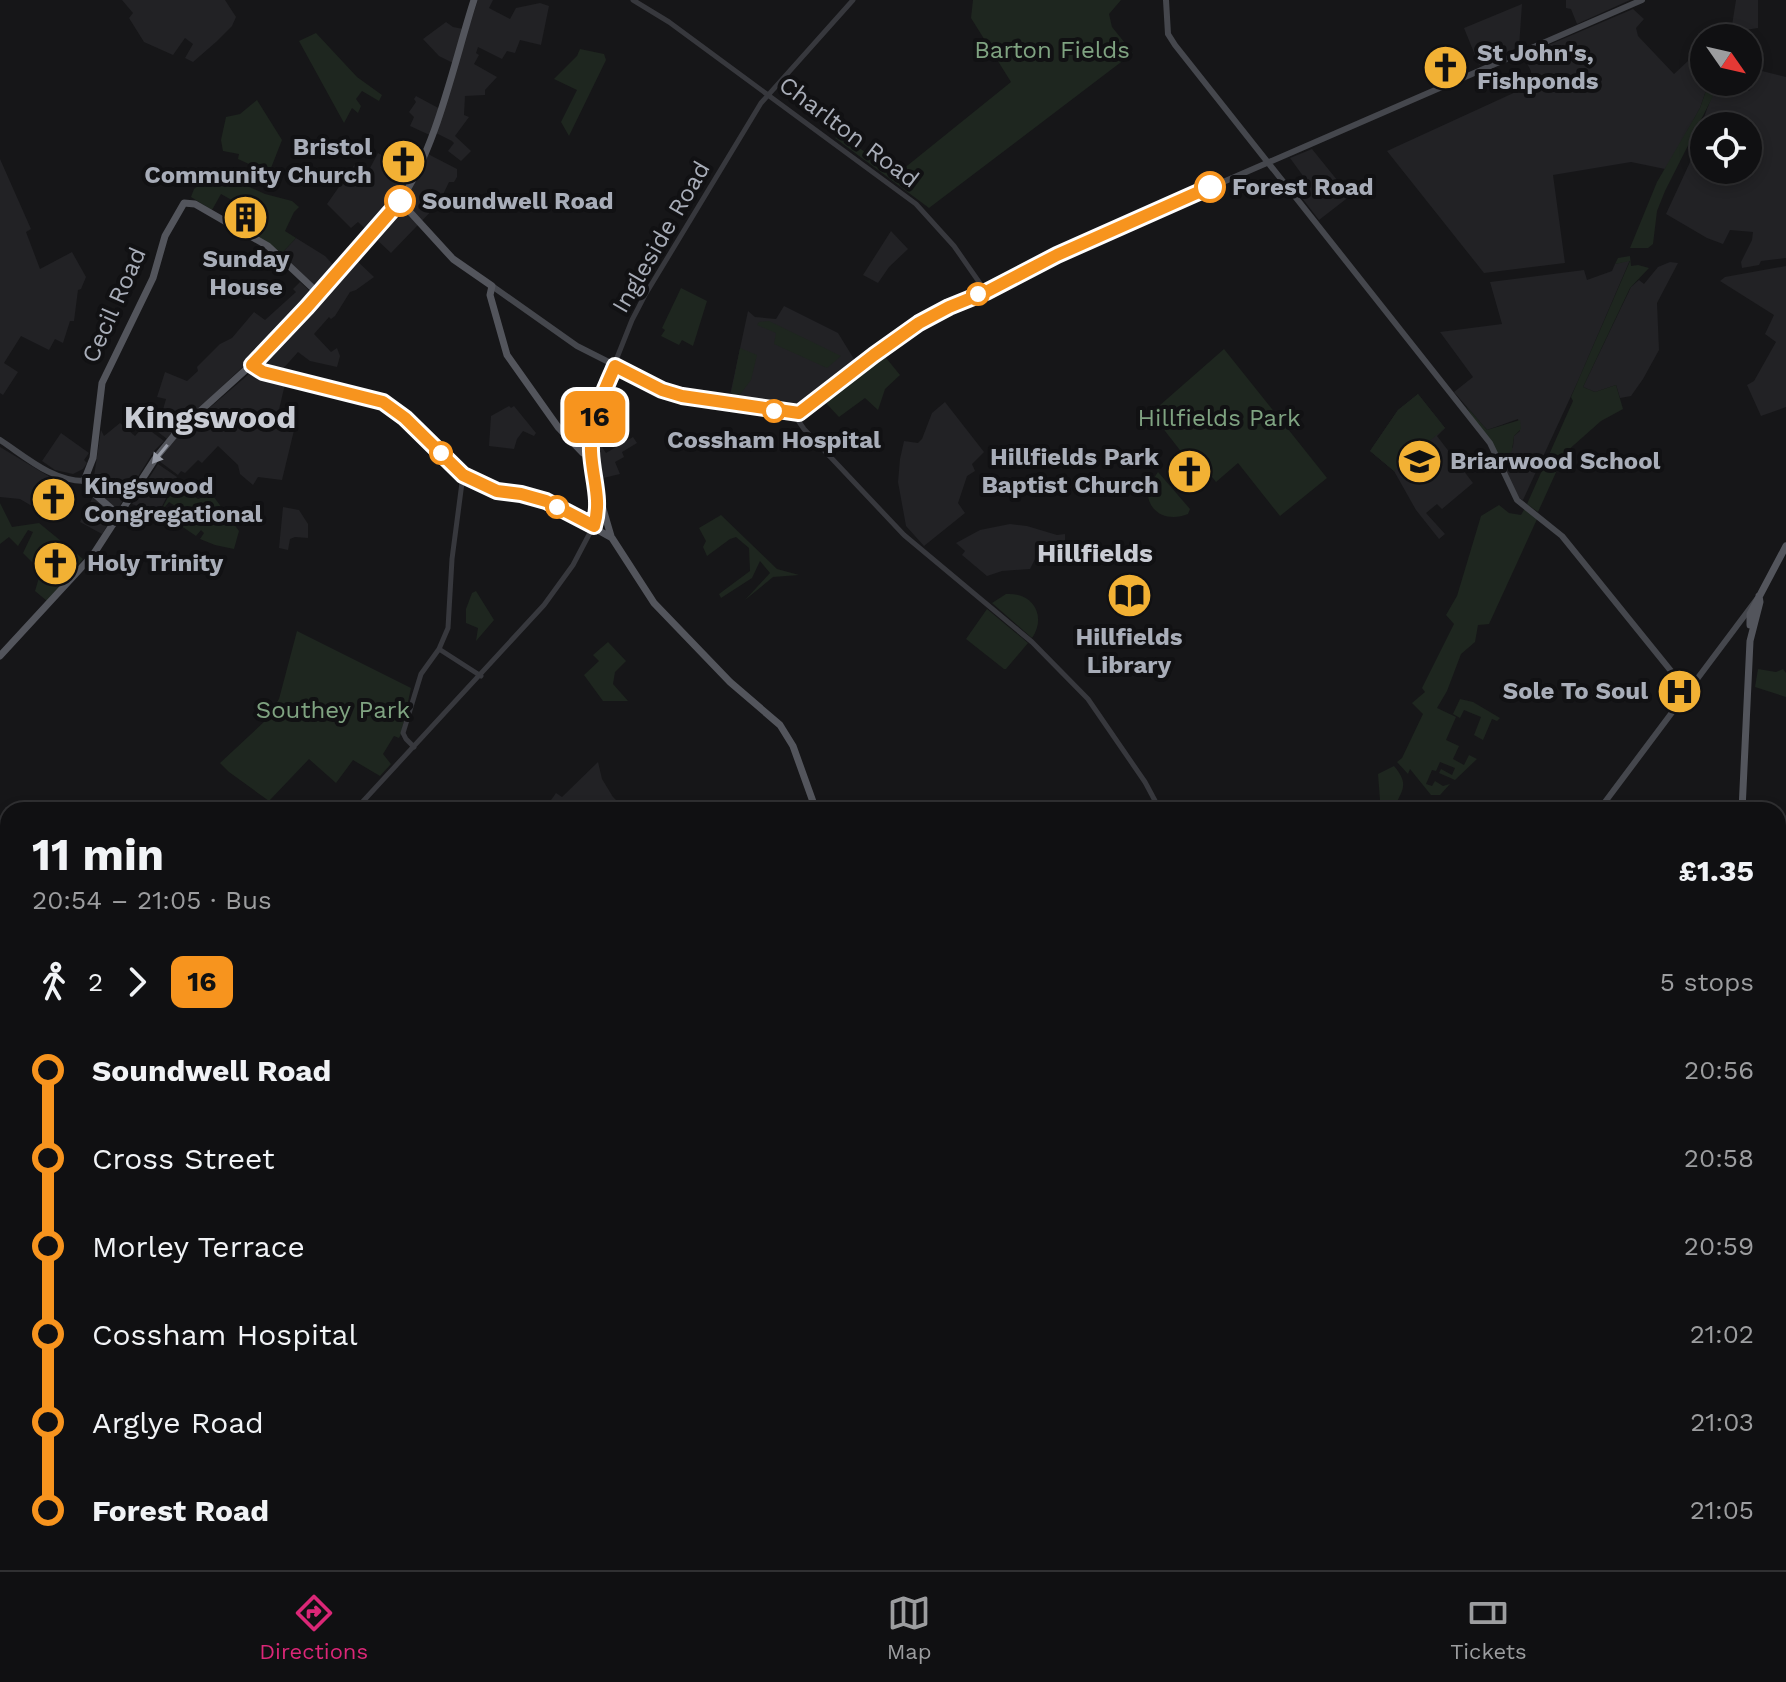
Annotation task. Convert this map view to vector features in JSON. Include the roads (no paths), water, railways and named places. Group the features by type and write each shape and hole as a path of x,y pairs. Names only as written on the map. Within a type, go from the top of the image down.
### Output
{"main road":[{"path":"0,656 76,576 124,510 155,459 177,432 252,365 400,201 430,138 474,0"},
{"path":"1166,0 1168,34 1205,85 1490,443 1506,481 1520,503 1528,506 1562,536 1688,692"},
{"path":"400,201 453,259 577,346 662,390 682,396 793,413 804,411 874,355 919,323 949,307 986,292 1071,248 1642,0"},
{"name":"Cecil Road","path":"84,481 93,458 102,383 153,278 164,239 186,202 195,204 268,246 319,294"},
{"path":"492,286 490,295 507,355 558,427 582,452 591,452 598,492 612,538"},
{"path":"252,365 263,372 387,404 463,475 497,491 546,501 612,538 654,603 730,682 780,725 793,746 813,802"},
{"path":"0,440 55,475 84,481 114,511 124,510"},
{"path":"594,526 598,492"},
{"path":"112,527 114,511"},
{"path":"1742,802 1753,613 1758,597 1786,546"},
{"path":"1605,802 1758,597"},
{"path":"1741,620 1753,613"}],"street":[{"name":"Charlton Road","path":"633,0 669,22 916,204 945,236 986,292"},
{"name":"Ingleside Road","path":"591,452 597,408 645,295 768,94 853,0"},
{"path":"793,413 804,429 904,535 1032,642 1088,699 1156,802"},
{"path":"414,747 404,737 406,719 421,674 445,638 463,475"},
{"path":"362,802 481,676 560,585 594,526"},
{"path":"439,649 481,676"}],"place":[{"name":"St John's, Fishponds","path":"1446,67"},
{"name":"Bristol Community Church","path":"403,161"},
{"name":"Forest Road","path":"1210,187"},
{"name":"Soundwell Road","path":"400,201"},
{"name":"Sunday House","path":"246,217"},
{"name":"Cossham Hospital","path":"774,411"},
{"name":"Briarwood School","path":"1419,461"},
{"name":"Hillfields Park Baptist Church","path":"1190,471"},
{"name":"Kingswood Congregational","path":"53,500"},
{"name":"Holy Trinity","path":"56,563"},
{"name":"Hillfields Library","path":"1129,595"},
{"name":"Sole To Soul","path":"1679,691"}],"district":[{"name":"Kingswood","path":"210,417"},
{"name":"Hillfields","path":"1095,553"}],"park label":[{"name":"Barton Fields","path":"1052,50"},
{"name":"Hillfields Park","path":"1219,418"},
{"name":"Southey Park","path":"333,710"}]}
